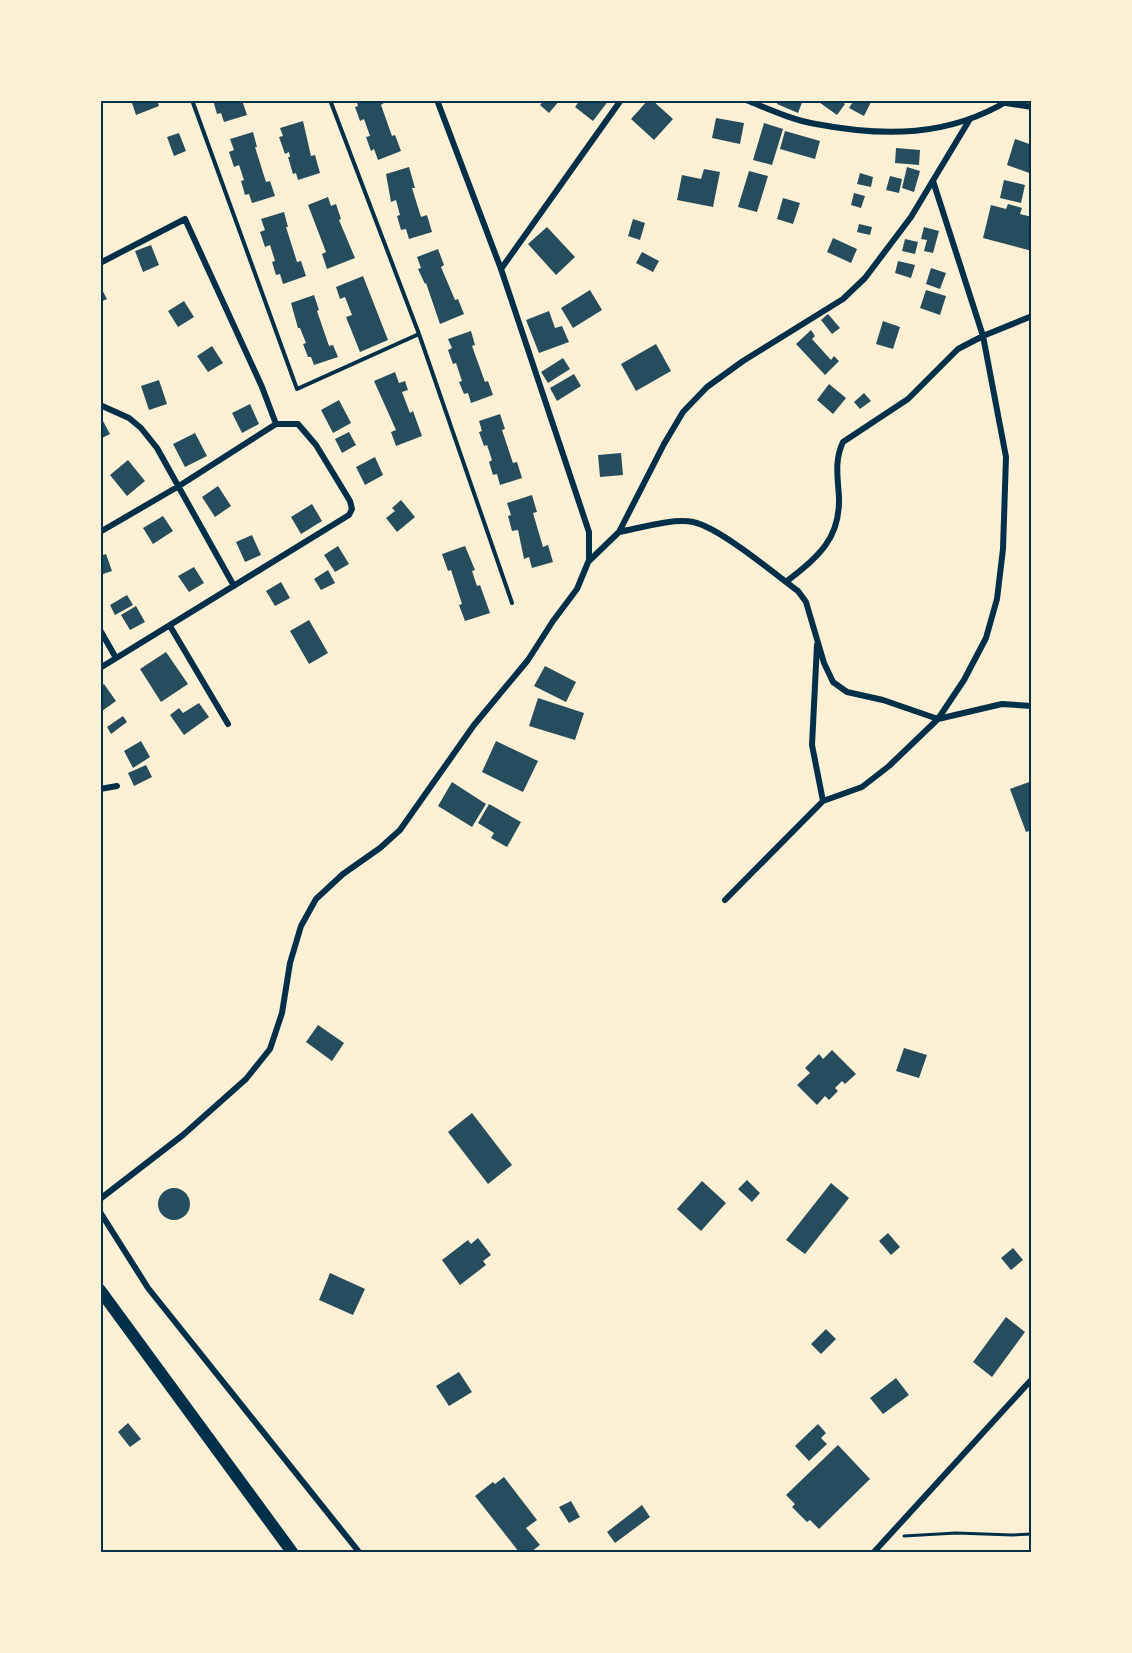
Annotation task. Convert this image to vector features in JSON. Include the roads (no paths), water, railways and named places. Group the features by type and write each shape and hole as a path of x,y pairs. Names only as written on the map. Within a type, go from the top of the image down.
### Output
{"highway":[{"path":"103,1298 292,1552"}],"street":[{"path":"100,1199 183,1135 246,1079 264,1057 270,1049 282,1013 290,963 301,926 316,899 343,874 380,848 400,830 474,724 528,660 577,589 588,562 589,532 501,269 437,100"},
{"path":"501,269 621,100"},
{"path":"746,100 815,124 912,133 953,125 991,112 1007,102 1032,107"},
{"path":"588,562 619,532 683,412 707,387 743,361 843,298 855,288 910,217 970,119"},
{"path":"725,900 823,801 862,787 889,766 938,719 964,680 986,638 997,599 1003,549 1006,457 983,336 933,181"},
{"path":"100,263 185,219 257,376 276,424"},
{"path":"786,582 818,557 836,522 839,500 837,453 843,442 908,399 958,349 1032,316"},
{"path":"100,405 129,418 141,428 157,448 234,586"},
{"path":"100,532 276,424 298,424 316,445 350,501 352,509 349,516 100,668"},
{"path":"619,532 672,522 692,521 711,528 798,591 806,602 824,663 833,682 846,692 884,700 938,719 1002,704 1032,706"},
{"path":"170,626 228,724"},
{"path":"100,630 116,658"},
{"path":"817,639 812,745 823,801"},
{"path":"100,789 117,786"},
{"path":"100,1212 148,1288 359,1552"},
{"path":"874,1552 1032,1379"}],"lane":[{"path":"192,100 297,388 419,334"},
{"path":"330,100 419,334 512,603"}]}
